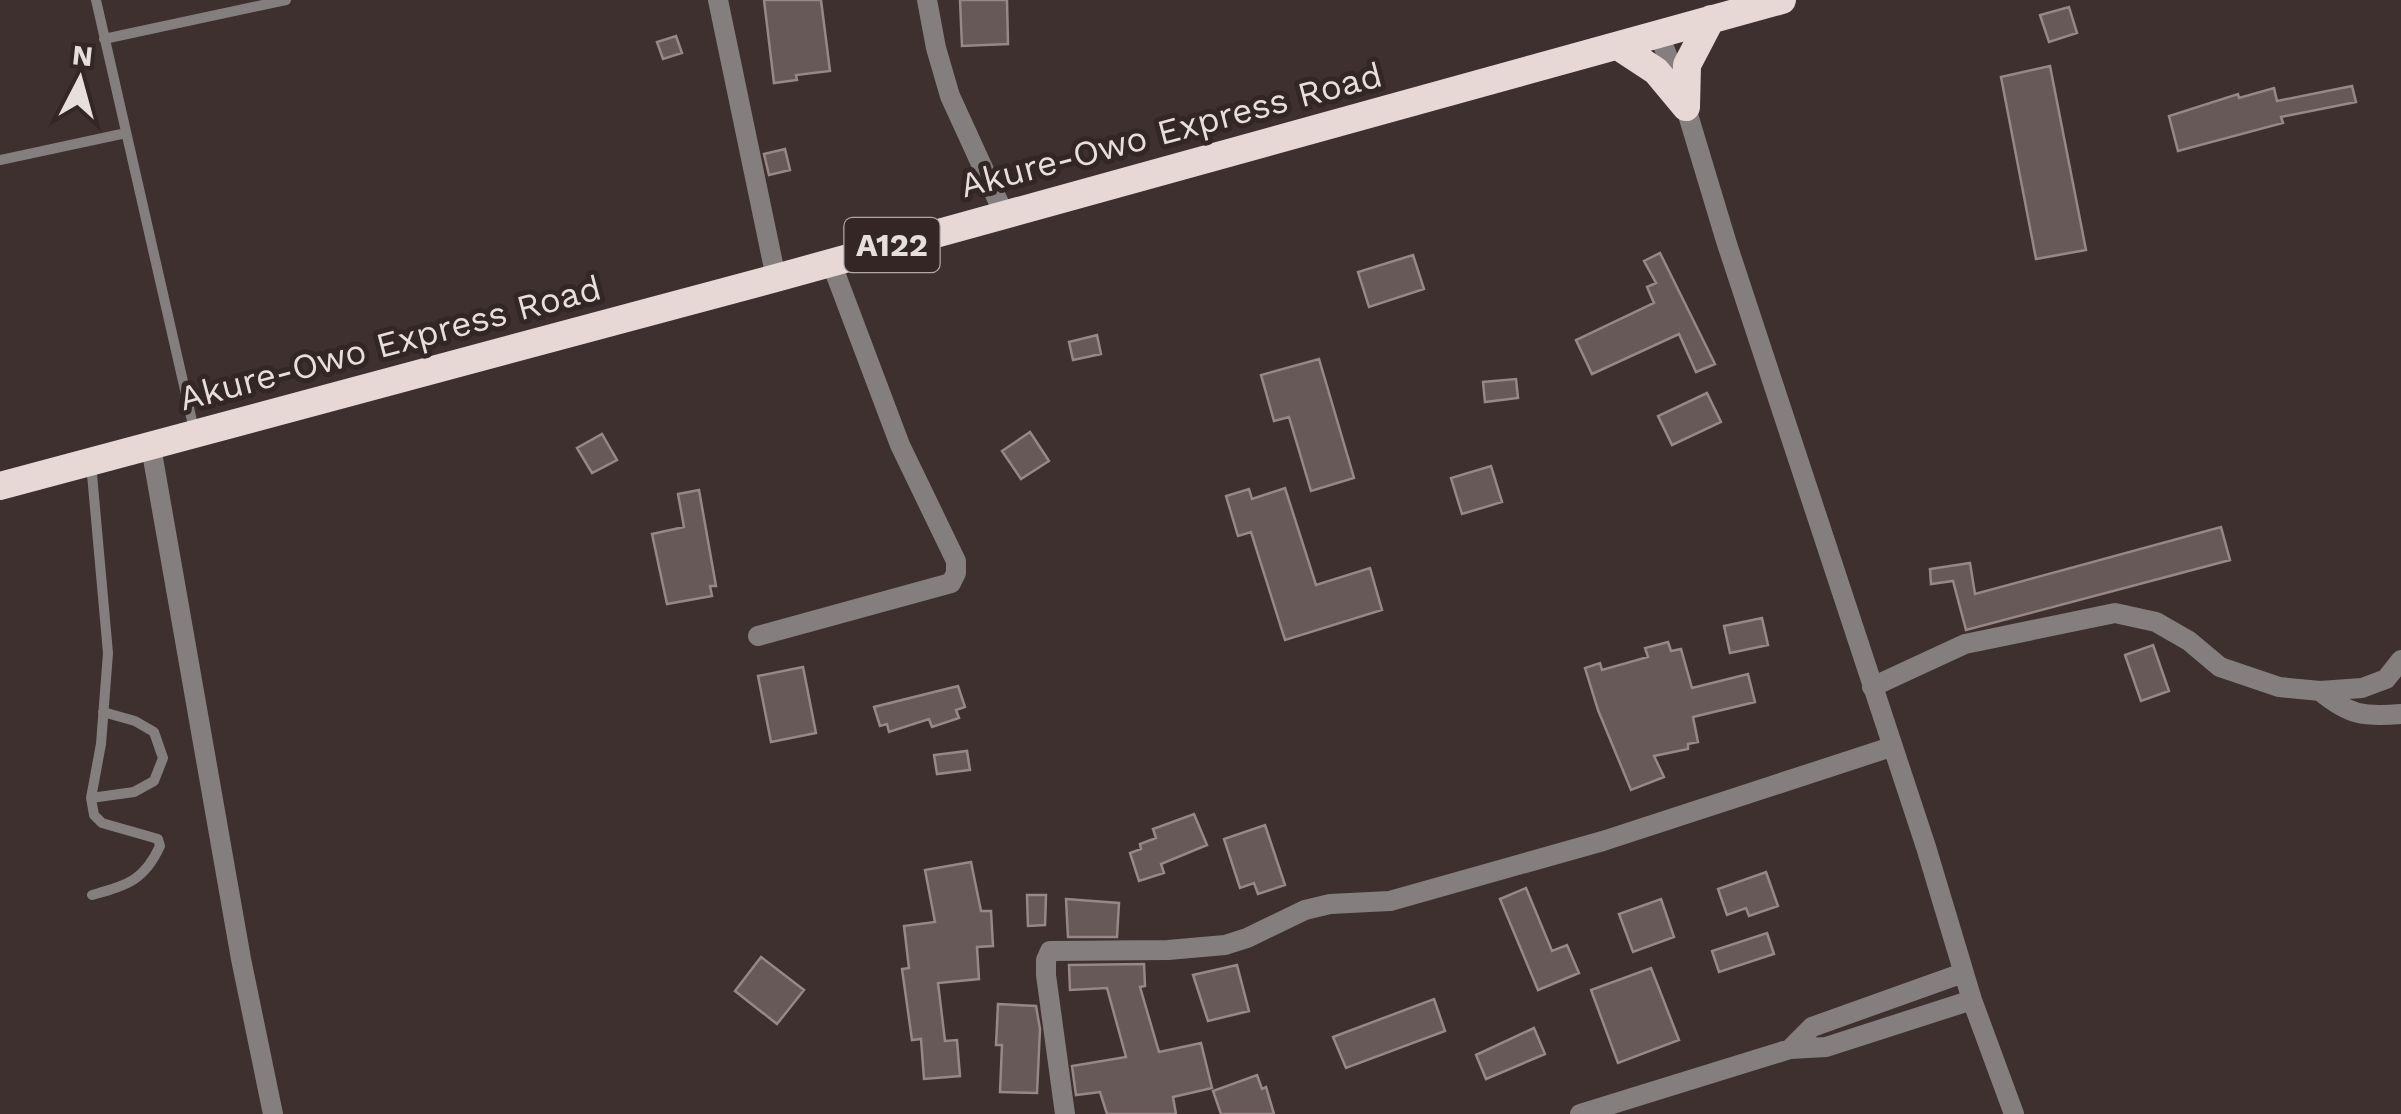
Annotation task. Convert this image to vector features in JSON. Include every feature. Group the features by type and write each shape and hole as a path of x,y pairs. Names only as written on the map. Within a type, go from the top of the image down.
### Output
{"highway":[{"name":"Akure-Owo Express Road","path":"0,486 776,278 1782,0"},
{"path":"1686,107 1687,65 1692,48 1711,18"},
{"path":"1618,46 1656,71 1686,107"}],"street":[{"path":"718,0 776,278"},
{"path":"928,0 950,96 1004,214"},
{"path":"1659,36 1686,107 1963,973 2014,1114"},
{"path":"758,636 951,583 956,573 956,560 900,445 831,262"},
{"path":"152,446 241,959 273,1114"},
{"path":"1872,687 1965,644 2114,614 2156,622 2189,641 2220,666 2279,687 2320,691 2362,688 2386,679 2401,660"},
{"path":"2320,691 2342,709 2369,716 2401,714"},
{"path":"1065,1114 1046,975 1050,951 1168,950 1225,945 1305,910 1408,896 1603,841 1891,747"},
{"path":"1790,1049 1812,1027 1963,973"},
{"path":"1580,1114 1790,1049 1826,1048 1972,1000"}],"lane":[{"path":"96,0 195,435"},
{"path":"104,39 286,0"},
{"path":"0,160 126,134"},
{"path":"91,462 108,653 91,798 94,815 102,823 158,840 160,846 154,860 132,884 92,895"},
{"path":"91,798 134,792 154,781 164,758 154,732 135,721 103,712"}],"building":[{"path":"764,0 821,0 830,71 796,75 797,80 774,83"},
{"path":"960,0 1007,0 1008,44 962,46"},
{"path":"2069,7 2077,33 2049,42 2040,15"},
{"path":"676,36 682,53 663,59 657,42"},
{"path":"2050,66 2086,250 2036,259 2001,77"},
{"path":"2352,86 2356,102 2281,117 2283,123 2178,151 2169,116 2238,94 2239,98 2274,88 2277,101"},
{"path":"785,149 790,170 769,175 764,154"},
{"path":"1660,253 1715,364 1696,372 1679,334 1592,374 1576,340 1654,303 1647,287 1656,283 1644,261"},
{"path":"1413,255 1424,289 1369,307 1358,272"},
{"path":"1097,335 1101,354 1073,360 1069,342"},
{"path":"1319,359 1354,478 1311,491 1289,417 1274,421 1261,375"},
{"path":"1516,379 1518,398 1485,402 1483,382"},
{"path":"1707,393 1721,422 1672,445 1658,416"},
{"path":"1030,432 1049,461 1021,479 1002,451"},
{"path":"602,434 617,460 592,473 577,448"},
{"path":"1491,466 1502,502 1462,514 1451,478"},
{"path":"1285,488 1316,585 1370,568 1382,610 1285,640 1251,532 1238,536 1226,496 1249,489 1252,499"},
{"path":"699,490 716,586 710,586 712,596 667,604 652,534 684,527 678,494"},
{"path":"2221,527 2230,560 1966,630 1953,581 1931,584 1930,569 1970,563 1975,594"},
{"path":"1762,618 1768,645 1730,653 1724,626"},
{"path":"1668,642 1671,651 1681,649 1692,688 1748,674 1755,702 1693,717 1698,742 1688,744 1688,749 1654,756 1664,777 1631,790 1585,668 1600,663 1602,670 1648,657 1645,648"},
{"path":"2153,645 2169,691 2141,701 2125,655"},
{"path":"803,667 816,733 771,742 758,676"},
{"path":"958,686 965,707 956,710 959,718 932,727 929,719 889,732 887,724 880,726 874,707"},
{"path":"967,751 970,770 937,774 934,755"},
{"path":"1194,814 1207,845 1161,864 1164,873 1139,881 1130,853 1156,838 1153,829"},
{"path":"1265,825 1285,885 1258,894 1254,883 1240,888 1224,839"},
{"path":"971,862 981,911 991,911 993,946 977,947 979,979 938,983 945,1041 957,1040 960,1076 924,1079 921,1039 912,1040 902,969 909,968 904,926 935,922 925,870"},
{"path":"1766,872 1778,906 1749,916 1746,908 1727,915 1718,889"},
{"path":"1526,888 1552,951 1567,945 1579,973 1538,990 1500,899"},
{"path":"1027,895 1046,895 1045,925 1028,926"},
{"path":"1066,899 1119,903 1117,937 1068,937"},
{"path":"1661,899 1674,937 1633,952 1619,914"},
{"path":"1767,933 1774,954 1719,972 1712,951"},
{"path":"761,957 804,990 777,1024 735,991"},
{"path":"1144,964 1145,986 1140,987 1159,1052 1201,1043 1212,1088 1173,1097 1176,1114 1107,1114 1100,1092 1076,1095 1072,1066 1126,1057 1107,988 1070,990 1069,965"},
{"path":"1237,965 1249,1011 1208,1021 1193,975"},
{"path":"1651,968 1679,1040 1618,1063 1591,990"},
{"path":"1434,999 1445,1031 1346,1068 1333,1037"},
{"path":"998,1004 1036,1006 1040,1029 1037,1093 1000,1092 1002,1045 996,1045"},
{"path":"1534,1028 1545,1054 1486,1079 1476,1055"},
{"path":"1257,1075 1262,1089 1266,1087 1274,1114 1221,1114 1213,1091"}]}
